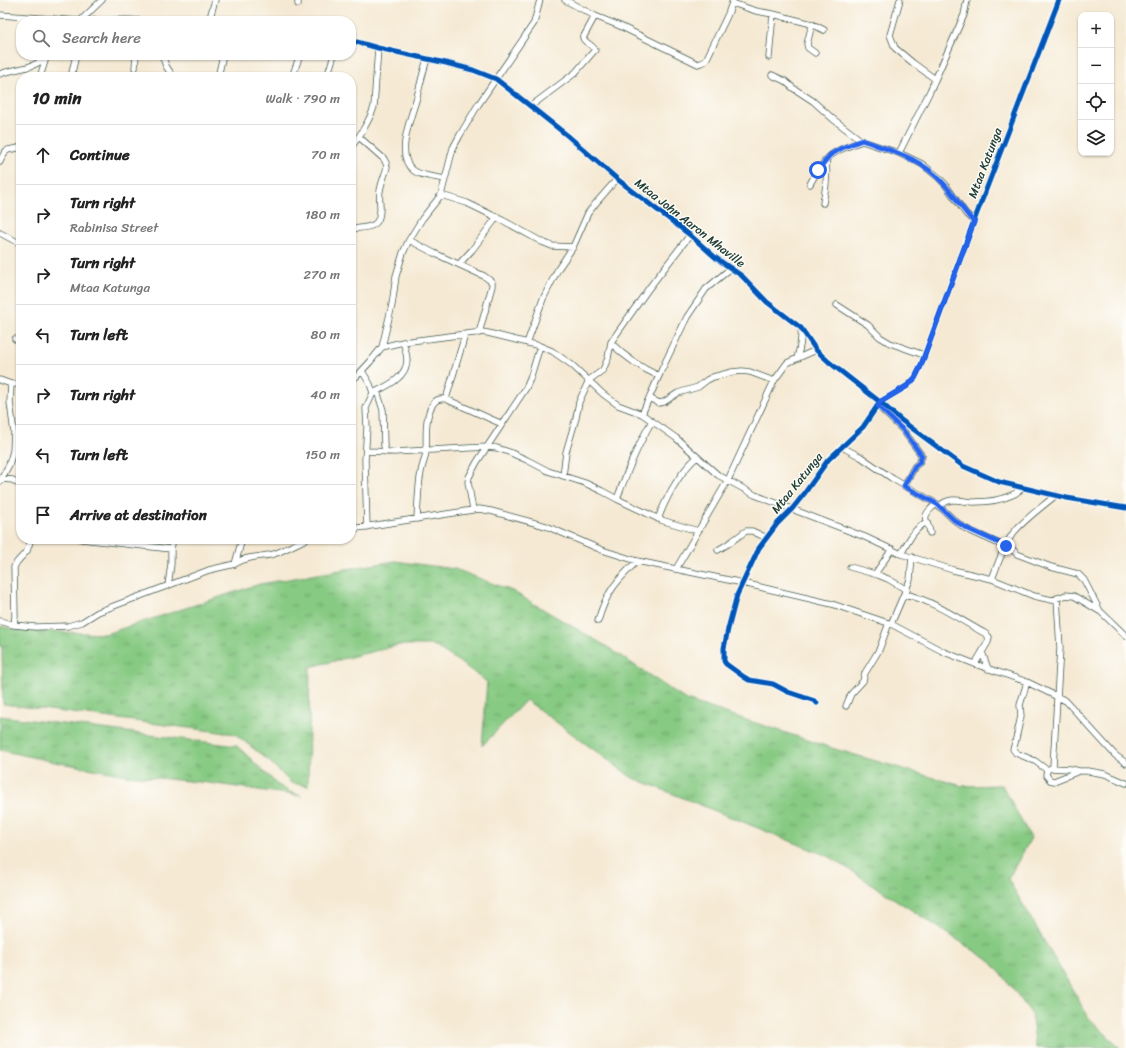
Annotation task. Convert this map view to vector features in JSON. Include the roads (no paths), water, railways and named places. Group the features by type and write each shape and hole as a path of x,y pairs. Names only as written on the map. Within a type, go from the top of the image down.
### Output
{"street":[{"path":"85,16 102,0"},
{"path":"210,16 215,0"},
{"path":"356,377 382,347 392,305 399,265 403,253 422,219 441,195 453,148 478,105 534,23 540,0"},
{"path":"565,0 595,16 620,26 698,64 704,62 707,58 733,1 756,11 812,24 824,30"},
{"path":"900,0 890,35 895,48 913,64 935,79"},
{"path":"899,153 930,91 964,14 967,0"},
{"name":"Mtaa Katunga","path":"817,703 788,692 773,684 744,678 726,664 724,661 724,648 737,595 759,548 777,524 792,509 828,460 863,427 879,404 907,386 915,378 1059,0"},
{"path":"769,57 773,14"},
{"path":"0,15 16,17"},
{"path":"531,106 575,73 594,51 595,49 583,38 595,16"},
{"path":"812,24 807,44 808,48 815,53"},
{"name":"Mtaa John Aaron Mhaville","path":"356,42 473,70 496,79 531,106 617,178 690,235 716,258 742,276 767,302 801,328 816,350 879,404 963,466 999,482 1022,488 1126,508"},
{"path":"356,141 372,114 374,107 378,48"},
{"path":"427,59 406,132 404,149 407,163 412,170 419,174 445,179"},
{"path":"0,74 34,65 44,60"},
{"path":"42,72 46,60"},
{"path":"72,72 75,60"},
{"path":"135,68 136,60"},
{"path":"164,60 170,72"},
{"path":"219,72 222,60"},
{"path":"294,72 298,60"},
{"path":"329,72 333,60"},
{"path":"772,75 813,101 833,119 862,140 899,153 922,164 945,184 966,214 974,222"},
{"path":"356,228 369,227 378,222 381,215 380,192 387,167 384,159 359,138"},
{"path":"810,184 818,170 830,155 842,148 862,140"},
{"path":"0,162 6,151 16,148"},
{"path":"822,203 826,191 828,172 826,160"},
{"path":"527,343 548,287 573,247 588,214 617,178"},
{"path":"441,195 467,203 552,246 573,247"},
{"path":"459,264 472,250 497,217"},
{"path":"0,233 16,241"},
{"path":"563,476 566,452 579,402 589,380 599,373 605,366 611,343 629,315 690,235"},
{"path":"409,240 484,276 492,282 479,333"},
{"path":"642,414 687,317 706,289 731,268"},
{"path":"837,305 868,325 880,337 890,343 924,356"},
{"path":"797,358 800,350 801,328"},
{"path":"382,347 403,342 479,333 488,333 540,346 552,351 572,364 603,394 618,405 642,414 676,438 718,475 755,494 865,537 901,554 953,570 992,579 1047,600 1052,600 1066,595 1074,596 1100,611 1126,636"},
{"path":"446,399 465,335"},
{"path":"367,527 366,408 375,392 390,385 404,371 407,361 403,342"},
{"path":"611,343 630,359 648,371 659,376"},
{"path":"473,510 468,482 469,477 486,447 526,388 530,380 540,346"},
{"path":"676,569 728,480 774,381 787,363 816,350"},
{"path":"362,371 384,410 384,446 386,452"},
{"path":"649,398 659,402 664,402 678,393 698,387 713,376 732,372 750,372 774,381"},
{"path":"0,380 11,384 16,384"},
{"path":"11,384 10,402 14,432 14,451 1,480 13,480 16,482"},
{"path":"417,519 421,472 426,450 427,421 432,404 441,398 446,399 502,424"},
{"path":"879,404 903,430 922,456 904,486"},
{"path":"617,499 633,458 652,421"},
{"path":"366,451 386,452 486,447 497,448 527,460 548,471 585,483 658,519 677,526 698,531"},
{"path":"842,447 861,457 893,479 938,506 966,528 1006,545 1017,554 1051,567 1078,574 1084,580 1100,611"},
{"path":"658,519 676,483 696,457"},
{"path":"930,533 926,516 931,508 953,499 975,502 994,500 1014,495 1022,488"},
{"path":"992,579 1006,545 1013,533 1022,523 1056,495"},
{"path":"356,528 479,509 546,526 602,550 637,561 743,583 832,604 890,624 944,652 1027,682 1066,701 1115,755 1126,763"},
{"path":"901,554 920,525 927,522"},
{"path":"718,550 746,531 752,531 766,538"},
{"path":"14,625 14,567 27,551 29,544"},
{"path":"132,544 141,547 171,549"},
{"path":"168,586 172,544"},
{"path":"235,564 241,544"},
{"path":"0,621 35,628 68,626 82,622 98,612 209,570 235,564 236,562 245,559 273,554 296,544"},
{"path":"875,574 892,549"},
{"path":"846,706 851,694 863,681 865,673 880,650 890,624 906,592 910,580 912,557"},
{"path":"598,621 601,609 609,592 637,561"},
{"path":"850,567 888,579 906,592 986,634 989,639 975,664"},
{"path":"1057,598 1060,648 1058,698 1050,769 1047,777 1052,781 1079,771"},
{"path":"982,652 988,669"},
{"path":"1027,682 1020,705 1021,716 1016,743 1013,749 1016,754 1035,761 1050,769 1071,769 1105,774 1126,783"}]}
